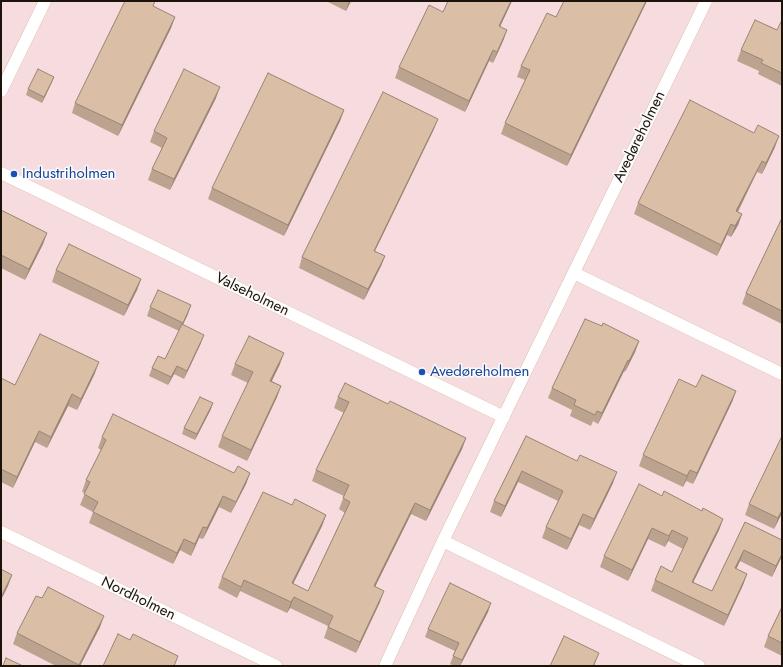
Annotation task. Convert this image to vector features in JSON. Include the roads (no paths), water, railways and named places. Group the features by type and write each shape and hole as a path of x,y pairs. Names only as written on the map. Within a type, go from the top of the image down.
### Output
{"street":[{"path":"1,91 45,1"},
{"name":"Avedøreholmen","path":"385,666 443,541 706,1"},
{"name":"Valseholmen","path":"1,173 504,417"},
{"path":"574,273 782,374"},
{"name":"Nordholmen","path":"1,532 276,666"},
{"path":"443,541 699,666"}],"place":[{"name":"Industriholmen","path":"14,174"},
{"name":"Avedøreholmen","path":"422,372"}]}
